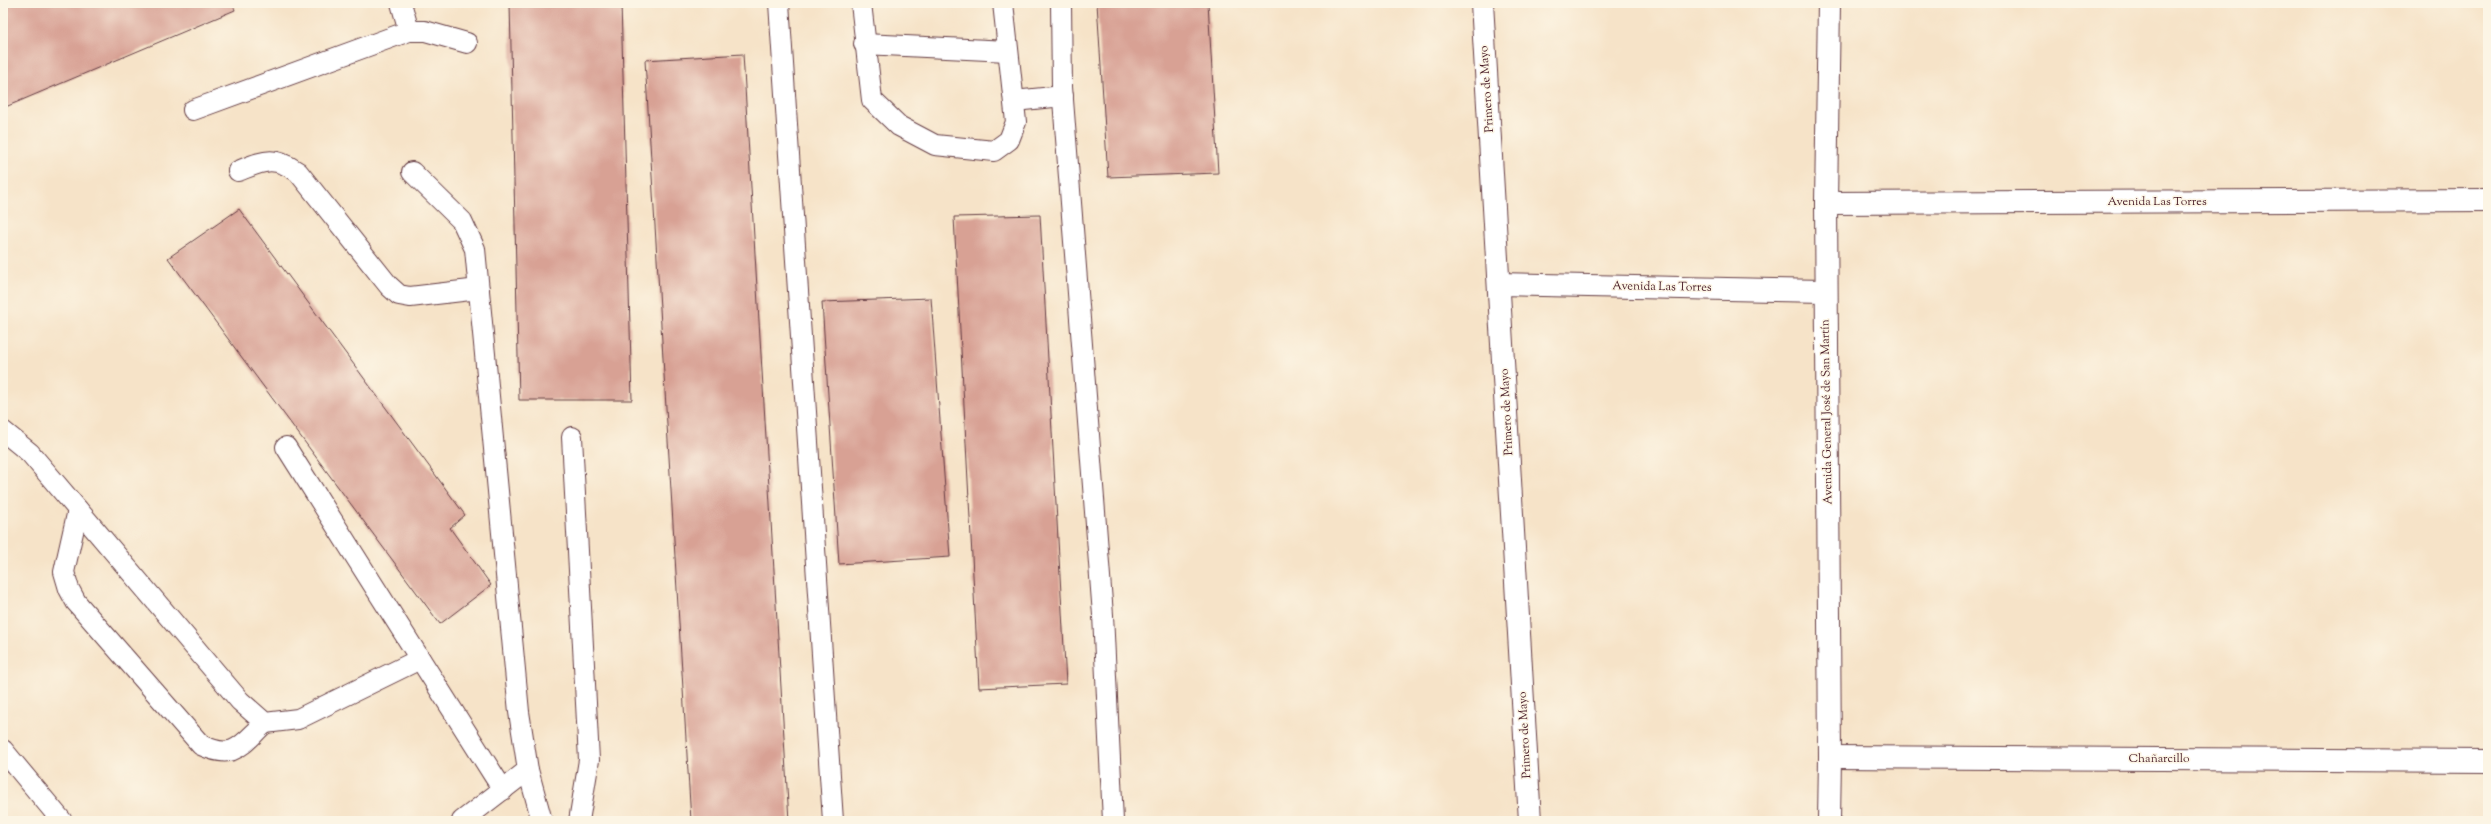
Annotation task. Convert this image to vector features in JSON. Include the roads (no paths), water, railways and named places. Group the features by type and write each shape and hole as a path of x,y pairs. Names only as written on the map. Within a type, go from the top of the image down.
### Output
{"street":[{"name":"Primero de Mayo","path":"1482,3 1530,821"},
{"name":"Avenida General José de San Martín","path":"1829,3 1825,291 1830,757 1829,821"},
{"name":"Avenida Las Torres","path":"1826,203 2488,200"},
{"name":"Avenida Las Torres","path":"1499,284 1825,291"},
{"name":"Chañarcillo","path":"1830,757 2488,761"}],"lane":[{"path":"401,3 409,31"},
{"path":"779,3 833,821"},
{"path":"861,3 864,44 872,100 899,126 936,145 994,151 1009,140 1016,122 1004,3"},
{"path":"1061,3 1063,96 1102,607 1113,821"},
{"path":"194,110 409,31 425,31 466,42"},
{"path":"864,44 1008,51"},
{"path":"1014,101 1063,96"},
{"path":"238,171 266,160 283,162 298,172 389,286 399,295 410,297 479,289"},
{"path":"412,172 462,221 470,235 475,249 519,712 528,770 542,821"},
{"path":"3,431 30,453 240,701 265,723"},
{"path":"572,437 589,760 579,821"},
{"path":"286,447 503,790"},
{"path":"78,510 64,572 68,589 76,602 180,722 201,745 217,753 234,751 265,723 298,719 420,659"},
{"path":"3,750 62,821"},
{"path":"462,821 528,770"}]}
